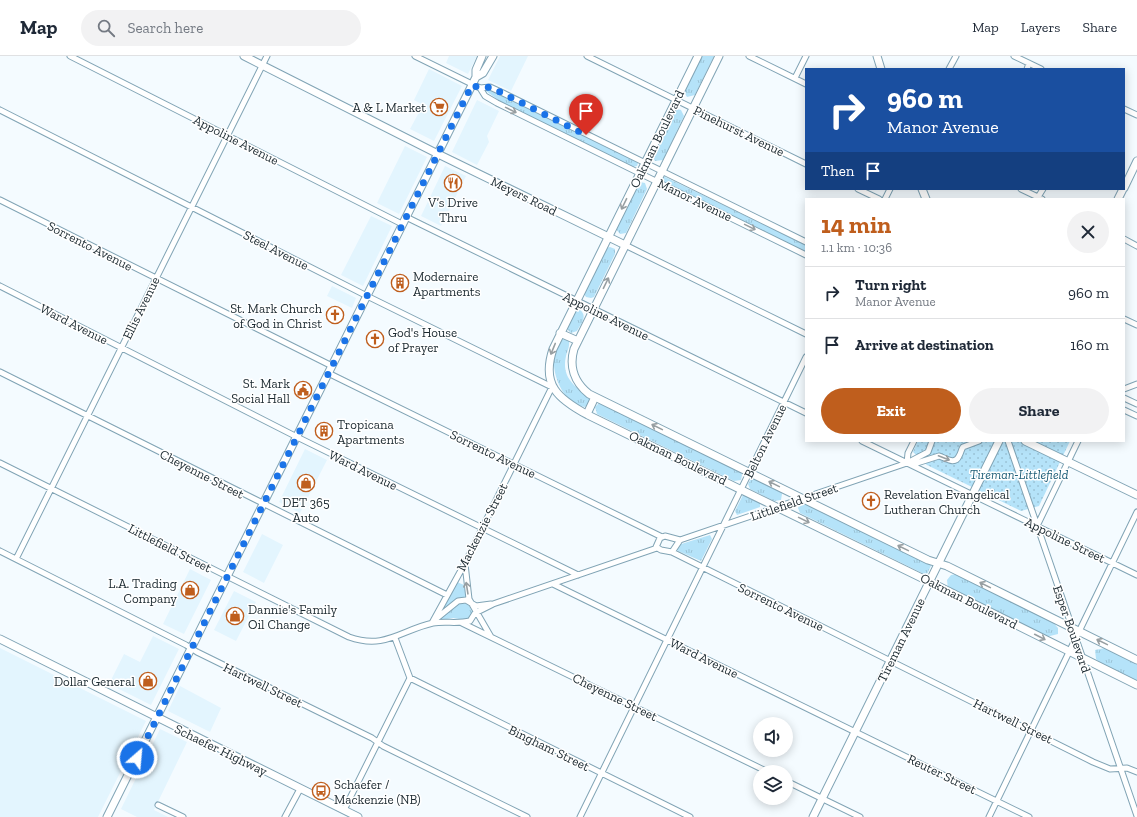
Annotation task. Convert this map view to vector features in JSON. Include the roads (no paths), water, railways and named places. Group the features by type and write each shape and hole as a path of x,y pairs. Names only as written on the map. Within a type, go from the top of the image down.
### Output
{"street":[{"name":"Appoline Avenue","path":"70,56 402,224"},
{"name":"Meyers Road","path":"244,56 438,154 805,334"},
{"name":"Ellis Avenue","path":"16,559 267,56"},
{"name":"Manor Avenue","path":"415,56 472,85 480,88 490,87 805,242"},
{"path":"107,817 476,77 476,70 482,56"},
{"path":"476,77 483,73 493,56"},
{"name":"Pinehurst Avenue","path":"587,56 805,164"},
{"name":"Oakman Boulevard","path":"698,56 553,348 548,363 552,387 563,400 587,414 742,489 1137,685"},
{"name":"Oakman Boulevard","path":"719,56 578,341 572,356 573,372 582,388 595,397 928,560 939,563 1137,660"},
{"path":"749,56 805,83"},
{"path":"795,78 806,56"},
{"path":"877,56 881,68"},
{"path":"950,68 956,56"},
{"path":"1014,56 1039,68"},
{"path":"1027,68 1029,63"},
{"name":"Manor Avenue","path":"480,88 485,96 498,103 805,255"},
{"path":"1125,109 1137,115"},
{"name":"Steel Avenue","path":"0,110 367,296 552,387"},
{"path":"1125,186 1137,162"},
{"path":"860,190 876,198"},
{"path":"1023,190 1040,198"},
{"name":"Sorrento Avenue","path":"0,200 514,464 660,535 680,540"},
{"name":"Appoline Avenue","path":"406,217 593,310 805,412"},
{"path":"1125,240 1137,246"},
{"name":"Ward Avenue","path":"0,286 297,437 578,576"},
{"path":"1125,319 1137,325"},
{"path":"560,333 578,341"},
{"name":"Belton Avenue","path":"703,568 805,359"},
{"name":"Cheyenne Street","path":"0,372 263,505 447,595"},
{"path":"1125,389 1137,384"},
{"name":"Mackenzie Street","path":"432,623 465,563 552,387"},
{"path":"587,414 595,397"},
{"path":"1125,398 1137,404"},
{"path":"1125,410 1137,416"},
{"path":"864,442 972,495"},
{"path":"907,463 908,453 914,442"},
{"name":"Littlefield Street","path":"680,540 907,463 928,452 932,442"},
{"name":"Littlefield Street","path":"907,463 917,463 938,456 955,461 959,458 963,447 976,442"},
{"name":"Tireman Avenue","path":"813,817 998,442"},
{"name":"Esper Boulevard","path":"1008,442 1081,658 1137,816"},
{"path":"1027,442 1137,495"},
{"path":"1037,526 1078,442"},
{"name":"Littlefield Street","path":"0,463 349,637 374,642 395,638 432,623 455,621 461,623 470,621 475,612 493,604 657,548"},
{"name":"Appoline Street","path":"972,495 1137,575"},
{"path":"989,817 1137,512"},
{"path":"657,548 660,535"},
{"path":"672,552 680,540"},
{"name":"Sorrento Avenue","path":"657,548 672,552 891,661"},
{"name":"Hartwell Street","path":"0,551 527,817"},
{"path":"465,563 467,592 475,612 491,637"},
{"path":"580,817 703,568"},
{"name":"Ward Avenue","path":"554,584 855,732"},
{"name":"Littlefield Street","path":"432,623 458,601 466,600 472,605 493,604"},
{"name":"Cheyenne Street","path":"461,623 754,765"},
{"path":"344,810 410,678 395,638"},
{"name":"Schaefer Highway","path":"0,639 358,817"},
{"name":"Hartwell Street","path":"891,661 1093,762 1110,769 1127,768 1137,772"},
{"name":"Bingham Street","path":"410,678 690,817"},
{"name":"Reuter Street","path":"855,732 1029,817"},
{"path":"793,784 860,817"},
{"path":"285,817 300,789"},
{"path":"158,805 183,817"}],"place":[{"name":"A & L Market","path":"439,107"},
{"name":"V’s Drive Thru","path":"453,183"},
{"name":"Modernaire Apartments","path":"400,283"},
{"name":"St. Mark Church of God in Christ","path":"335,315"},
{"name":"God's House of Prayer","path":"375,339"},
{"name":"St. Mark Social Hall","path":"303,390"},
{"name":"Tropicana Apartments","path":"324,431"},
{"name":"DET 365 Auto","path":"306,483"},
{"name":"Revelation Evangelical Lutheran Church","path":"871,501"},
{"name":"L.A. Trading Company","path":"190,590"},
{"name":"Dannie's Family Oil Change","path":"235,616"},
{"name":"Dollar General","path":"148,681"},
{"name":"Schaefer / Mackenzie (NB)","path":"321,791"}],"park label":[{"name":"Tireman-Littlefield","path":"1019,474"}]}
